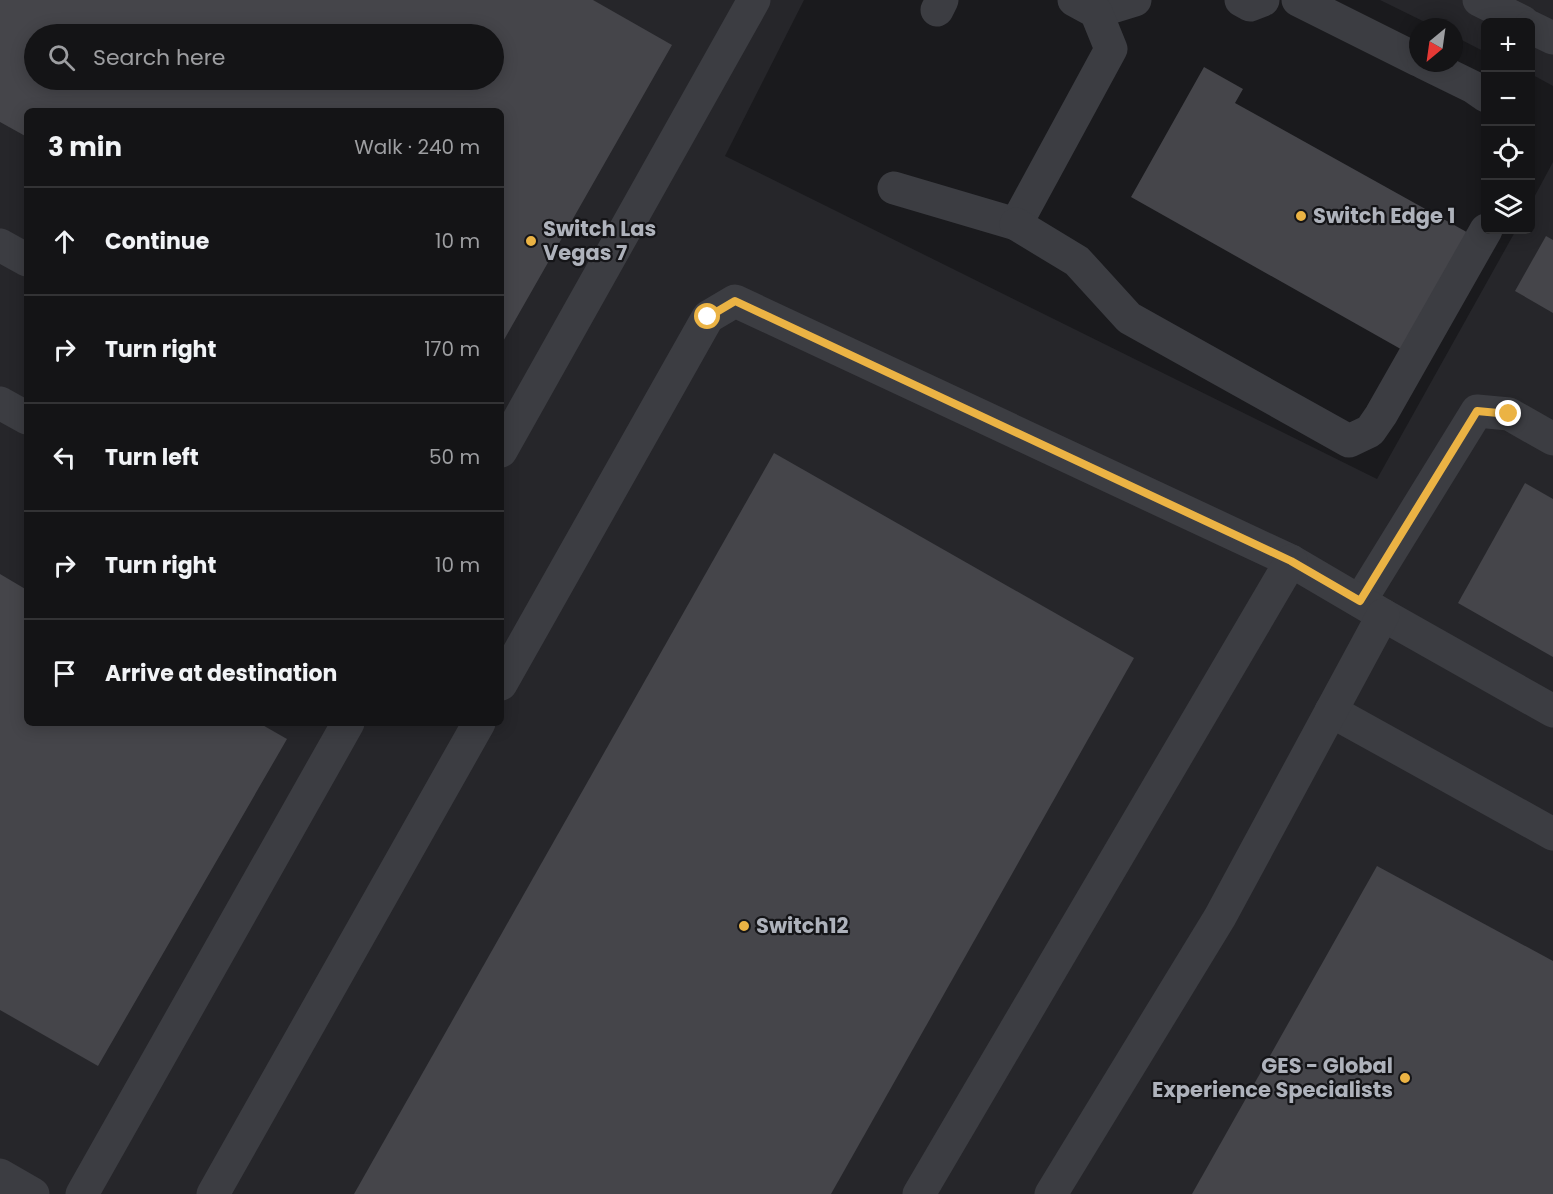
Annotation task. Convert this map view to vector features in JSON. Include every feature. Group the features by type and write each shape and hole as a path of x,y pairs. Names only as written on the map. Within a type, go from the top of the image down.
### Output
{"lane":[{"path":"504,446 754,0"},
{"path":"1016,224 1111,49 1085,6 1135,0"},
{"path":"1240,0 1250,5 1263,0"},
{"path":"1298,0 1409,56"},
{"path":"1479,0 1514,18"},
{"path":"1535,29 1553,38"},
{"path":"1442,72 1481,93"},
{"path":"894,188 1016,224 1077,261 1129,318 1349,441 1370,431 1381,415 1484,234"},
{"path":"0,245 24,258"},
{"path":"504,679 708,317 735,301 1291,561 1553,711"},
{"path":"0,403 24,416"},
{"path":"1051,1194 1220,917 1331,711 1371,608 1477,411 1509,414 1553,439"},
{"path":"920,1194 1291,561"},
{"path":"1331,711 1553,834"},
{"path":"82,1194 346,726"},
{"path":"213,1194 477,726"},
{"path":"0,1175 33,1194"}],"shaded area":[{"path":"0,0 804,0 725,156 1377,479 1514,234 1535,234 1535,196 1553,162 1553,1194 0,1194"},
{"path":"1380,0 1553,0 1553,86 1535,76 1535,18 1481,18 1481,50 1463,41 1463,18 1417,18"}],"building":[{"name":"Switch Las Vegas 7","path":"0,0 593,0 672,45 504,340 504,108 24,108 24,135 0,122"},
{"name":"Switch Edge 1","path":"1204,67 1243,89 1235,103 1472,235 1406,352 1131,197"},
{"path":"1546,236 1553,240 1553,313 1515,291"},
{"name":"Switch12","path":"774,453 1134,658 831,1194 354,1194"},
{"path":"1525,483 1553,499 1553,657 1458,603"},
{"path":"0,574 24,588 24,726 264,726 287,739 98,1066 0,1010"},
{"name":"GES - Global Experience Specialists","path":"1377,866 1553,961 1553,1194 1192,1194"}],"place":[{"name":"Switch Edge 1","path":"1301,216"},
{"name":"Switch Las Vegas 7","path":"531,241"},
{"name":"Switch12","path":"744,926"},
{"name":"GES - Global Experience Specialists","path":"1405,1078"}],"route":[{"path":"708,317 735,301 1291,561 1360,601 1477,411 1509,414"}]}
